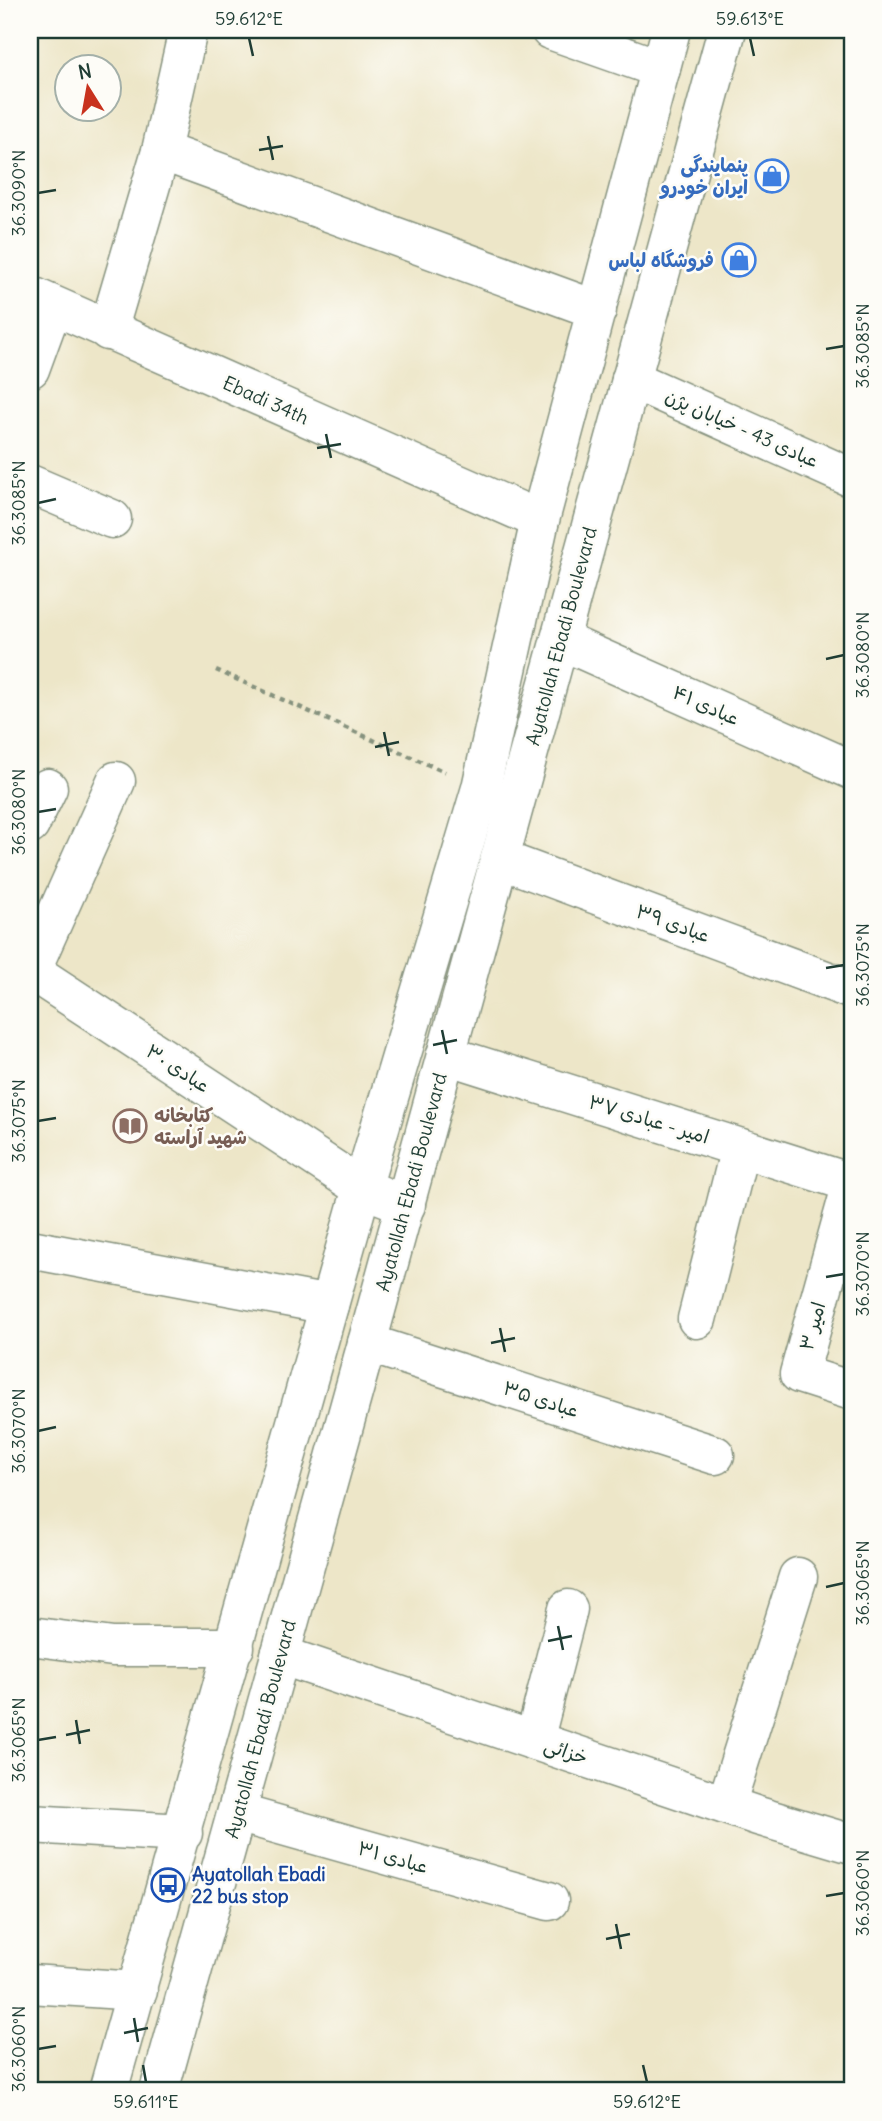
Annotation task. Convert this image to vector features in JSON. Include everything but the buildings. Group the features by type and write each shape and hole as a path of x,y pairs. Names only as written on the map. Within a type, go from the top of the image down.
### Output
{"street":[{"path":"108,331 161,152 188,30"},
{"path":"550,30 661,69"},
{"path":"108,2091 183,1833 362,1188 481,788 540,520 671,30"},
{"name":"Ayatollah Ebadi Boulevard","path":"159,2091 727,30"},
{"path":"161,152 597,310"},
{"path":"30,369 41,300"},
{"name":"Ebadi 34th","path":"41,300 540,520"},
{"name":"عبادی 43 - خیابان پژن","path":"631,379 852,478"},
{"path":"30,484 112,519"},
{"name":"عبادی ۴۱","path":"560,640 852,770"},
{"path":"30,971 116,781"},
{"path":"30,825 48,788"},
{"name":"عبادی ۳۹","path":"500,859 847,988"},
{"name":"عبادی ۳۰","path":"30,971 362,1188 405,1205"},
{"name":"امیر - عبادی ۳۷","path":"446,1055 852,1183"},
{"path":"697,1319 740,1148"},
{"name":"امیر ۳","path":"852,1183 799,1374 852,1391"},
{"path":"30,1249 330,1305"},
{"name":"عبادی ۳۵","path":"367,1343 715,1455"},
{"path":"726,1805 798,1577"},
{"path":"534,1741 568,1609"},
{"path":"30,1636 113,1647 235,1647"},
{"name":"خزائی","path":"280,1655 726,1805 852,1844"},
{"name":"عبادی ۳۱","path":"237,1813 549,1901"},
{"path":"30,1824 183,1833"},
{"path":"30,1984 138,1991"}],"path":[{"path":"216,670 481,788"}],"place":[{"name":"پنمایندگی ایران خودرو","path":"772,176"},
{"name":"فروشگاه لباس","path":"739,260"},
{"name":"کتابخانه شهید آراسته","path":"130,1126"},
{"name":"Ayatollah Ebadi 22 bus stop","path":"168,1885"}]}
